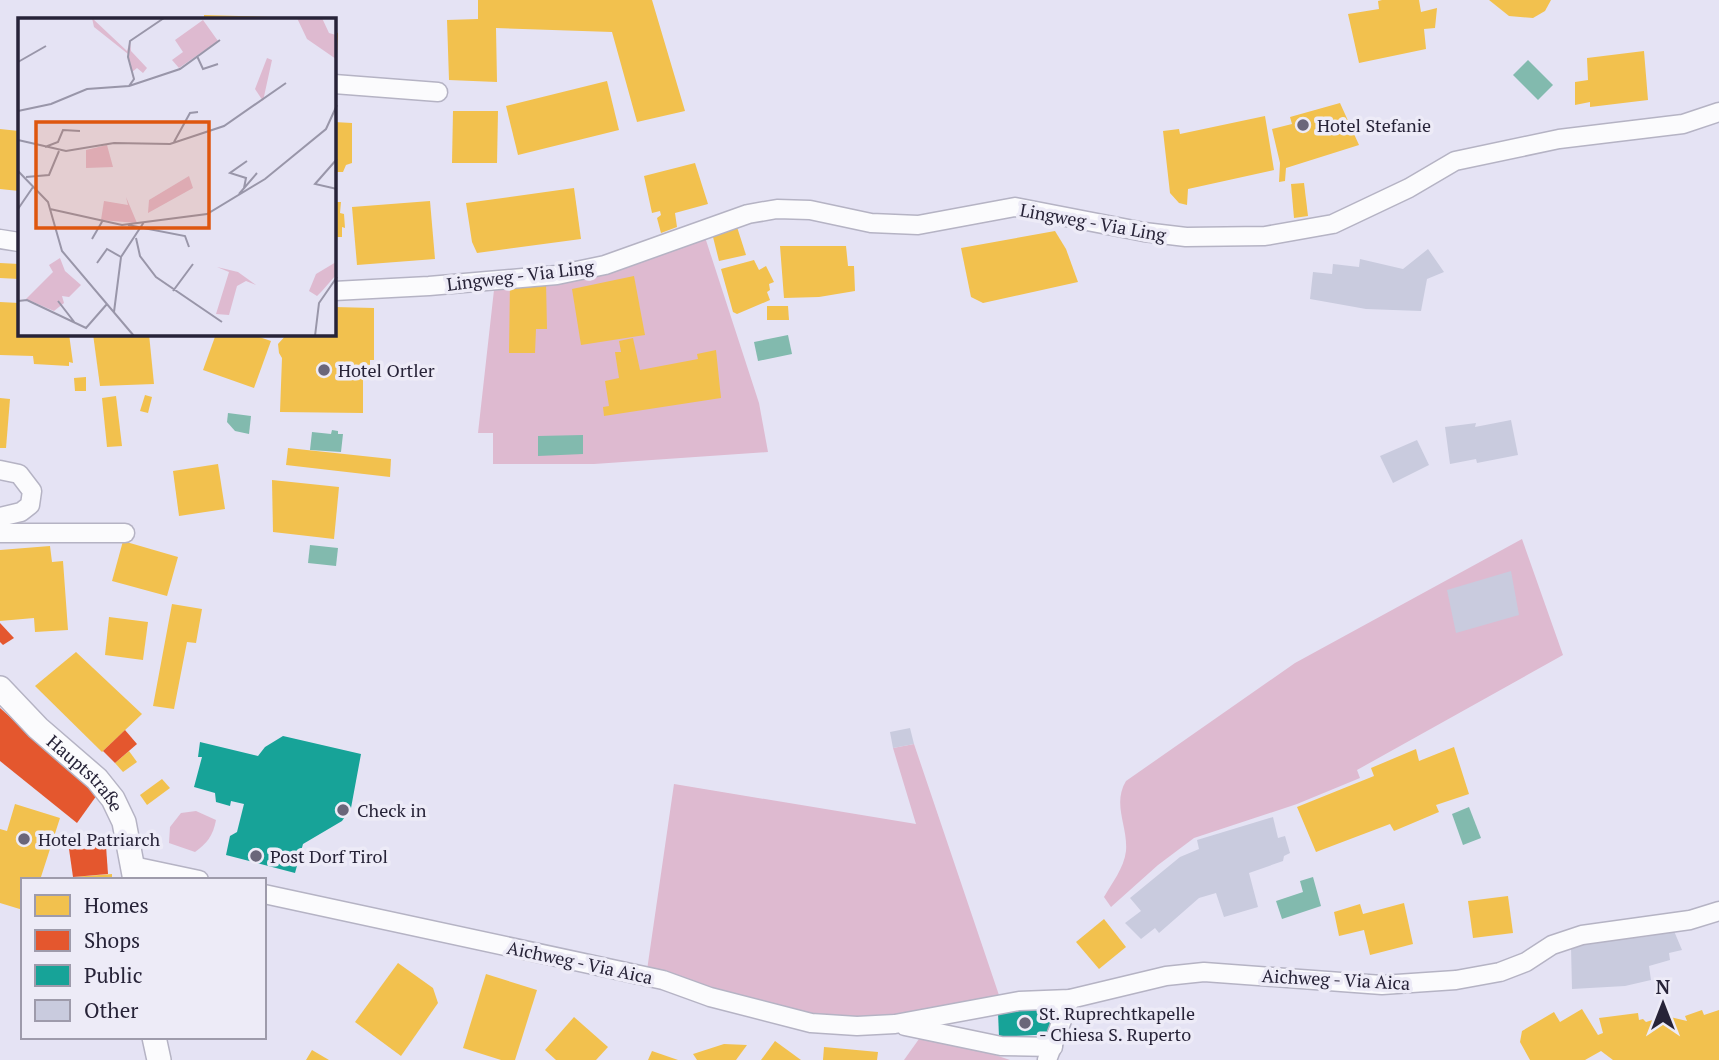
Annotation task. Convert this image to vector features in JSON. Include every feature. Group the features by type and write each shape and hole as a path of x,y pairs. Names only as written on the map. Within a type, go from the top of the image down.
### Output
{"street":[{"path":"336,84 439,92"},
{"name":"Lingweg - Via Ling","path":"336,291 557,275 605,265 748,214 777,209 810,210 871,223 918,225 1015,207 1143,232 1186,237 1265,236 1333,224 1409,188 1455,161 1559,139 1684,124 1719,113"},
{"path":"0,239 18,242"},
{"path":"0,470 19,474 32,491 30,505 21,512 0,517"},
{"path":"0,533 125,533"},
{"name":"Hauptstraße","path":"0,688 38,728 97,779 113,799 124,822 134,873"},
{"path":"134,873 181,878"},
{"name":"Aichweg - Via Aica","path":"266,894 663,980 710,997 811,1023 857,1026 895,1024 1019,1001 1070,999 1166,976 1204,972 1382,985 1456,980 1500,972 1582,934 1690,920 1719,911"},
{"name":"Aichweg - Via Aica","path":"895,1024 1050,1054 1070,999"},
{"path":"154,1039 159,1060"}],"shaded area":[{"path":"1528,60 1553,85 1538,100 1513,75"},
{"path":"703,231 759,403 768,452 594,464 493,464 493,433 478,433 495,281 557,275"},
{"path":"788,335 792,354 758,361 754,342"},
{"path":"228,413 251,416 249,434 235,431 227,422"},
{"path":"332,430 343,434 341,452 310,450 312,432 331,434"},
{"path":"583,435 583,454 538,456 538,436"},
{"path":"1522,539 1563,655 1357,770 1360,778 1297,804 1194,838 1158,865 1111,907 1104,897 1120,869 1126,851 1120,798 1126,781 1295,663"},
{"path":"310,545 338,548 336,566 308,563"},
{"path":"914,744 1002,1004 857,1026 646,977 674,784 916,824 893,748"},
{"path":"1469,807 1481,838 1463,845 1452,814"},
{"path":"196,811 216,820 206,842 195,852 169,843 170,827 181,813"},
{"path":"1313,877 1321,906 1282,919 1276,901 1303,892 1300,881"},
{"path":"919,1039 989,1053 1010,1060 904,1060"}],"building: Homes":[{"path":"478,0 652,0 685,111 637,122 612,32 496,28 497,82 449,80 447,20 478,19"},
{"path":"1419,0 1421,12 1437,8 1435,28 1424,29 1426,49 1359,63 1348,14 1379,9 1378,1"},
{"path":"1489,0 1551,0 1545,11 1533,18 1509,16"},
{"path":"204,15 271,17 271,18 204,18"},
{"path":"336,32 338,33 336,75"},
{"path":"1644,51 1648,100 1590,107 1590,102 1575,105 1575,82 1588,80 1587,58"},
{"path":"607,81 619,130 518,155 506,106"},
{"path":"1340,103 1359,145 1286,168 1285,181 1279,182 1280,163 1272,129 1292,124 1290,117"},
{"path":"453,111 498,111 497,163 452,163"},
{"path":"1265,116 1274,170 1188,189 1187,205 1179,203 1170,193 1163,131 1179,129 1180,134"},
{"path":"336,122 352,123 352,163 346,165 343,172 336,172"},
{"path":"0,129 18,131 18,191 0,189"},
{"path":"695,163 708,204 675,213 677,227 661,233 657,218 661,215 660,211 652,213 644,176"},
{"path":"1304,183 1308,216 1294,218 1291,184"},
{"path":"574,188 581,239 477,253 472,242 466,203"},
{"path":"430,201 435,259 357,265 352,207"},
{"path":"336,202 341,202 340,213 344,214 345,228 342,227 342,237 336,237"},
{"path":"737,227 746,255 719,261 712,233"},
{"path":"1055,231 1066,249 1078,282 983,303 971,297 961,248"},
{"path":"780,246 846,246 848,266 854,266 855,291 819,297 784,298"},
{"path":"754,260 759,270 766,266 774,282 769,284 770,290 767,292 770,300 737,314 733,312 721,269"},
{"path":"0,263 18,264 18,279 0,278"},
{"path":"634,276 645,335 581,345 572,289"},
{"path":"510,281 546,281 547,329 536,329 535,353 509,353"},
{"path":"0,302 18,303 18,336 69,336 73,363 69,362 69,366 34,364 33,356 0,355"},
{"path":"767,306 788,306 789,320 767,320"},
{"path":"336,307 374,308 374,360 370,360 370,371 363,371 363,413 280,412 282,358 278,344 285,336 336,336"},
{"path":"93,336 149,336 154,384 100,386"},
{"path":"215,336 256,336 271,341 254,388 203,370"},
{"path":"633,338 640,370 698,359 697,354 716,350 721,398 604,416 603,407 609,406 605,381 619,378 615,352 621,352 619,341"},
{"path":"86,377 86,391 75,391 74,378"},
{"path":"145,395 152,397 148,413 140,411"},
{"path":"116,396 122,446 107,447 102,398"},
{"path":"0,398 10,399 6,448 0,448"},
{"path":"288,448 391,459 390,477 286,465"},
{"path":"218,464 225,509 179,516 173,471"},
{"path":"272,480 339,487 334,539 273,532"},
{"path":"123,541 178,557 167,596 112,581"},
{"path":"50,546 52,562 63,561 68,630 35,632 34,618 0,621 0,550"},
{"path":"172,604 202,609 196,643 187,642 174,709 153,706"},
{"path":"109,617 148,622 143,660 105,655"},
{"path":"76,652 142,714 102,752 35,686"},
{"path":"1454,747 1469,794 1436,805 1439,812 1394,831 1390,824 1316,852 1297,807 1374,776 1371,768 1416,749 1419,761"},
{"path":"129,751 137,762 123,772 115,763"},
{"path":"162,779 170,788 147,805 140,795"},
{"path":"15,804 60,818 41,878 21,878 21,909 0,903 0,829 7,831"},
{"path":"112,874 112,878 60,878"},
{"path":"1508,896 1513,933 1473,938 1468,901"},
{"path":"1404,903 1413,944 1370,955 1364,930 1339,936 1334,912 1360,904 1363,914"},
{"path":"1104,919 1126,947 1099,969 1076,942"},
{"path":"398,963 433,988 438,1003 401,1056 355,1022"},
{"path":"486,974 537,990 515,1060 501,1060 463,1048"},
{"path":"1582,1009 1598,1035 1603,1033 1599,1018 1638,1013 1639,1020 1646,1022 1666,1016 1687,1021 1685,1016 1702,1010 1704,1015 1719,1010 1719,1060 1613,1060 1601,1051 1585,1060 1530,1060 1520,1042 1522,1031 1554,1012 1560,1022"},
{"path":"574,1017 608,1047 596,1060 556,1060 545,1050"},
{"path":"775,1041 801,1060 761,1060"},
{"path":"724,1044 747,1045 736,1060 697,1060 693,1054"},
{"path":"824,1047 878,1052 877,1060 823,1060"},
{"path":"312,1050 329,1060 306,1060"},
{"path":"652,1051 678,1060 648,1060"}],"building: Shops":[{"path":"0,623 14,638 3,645 0,642"},
{"path":"0,708 97,795 77,823 0,761"},
{"path":"125,730 137,744 115,763 103,751"},
{"path":"106,846 108,874 73,877 69,849"}],"building: Public":[{"path":"283,736 361,754 351,808 342,821 303,844 295,873 226,855 230,836 237,832 244,804 231,801 230,806 216,802 215,793 194,787 202,757 198,757 200,742 258,756 265,747"},
{"name":"St. Ruprechtkapelle - Chiesa S. Ruperto","path":"1052,1009 1053,1034 999,1037 998,1012"}],"building: Other":[{"path":"1428,249 1444,272 1427,279 1421,311 1366,309 1310,299 1313,272 1332,274 1333,264 1359,267 1360,259 1403,269"},
{"path":"1511,420 1518,455 1477,463 1476,459 1450,464 1445,427 1476,423 1475,427"},
{"path":"1417,440 1429,465 1393,483 1380,456"},
{"path":"1511,571 1519,615 1456,633 1447,590"},
{"path":"910,728 914,744 893,748 890,732"},
{"path":"1273,817 1278,838 1285,836 1290,853 1284,856 1283,861 1249,873 1258,907 1224,917 1216,893 1199,898 1159,933 1155,928 1141,939 1125,923 1141,911 1130,898 1180,857 1199,849 1197,840"},
{"path":"1674,931 1682,950 1669,953 1670,960 1649,966 1651,980 1625,986 1572,989 1571,947 1587,942"}],"place":[{"name":"Hotel Stefanie","path":"1303,125"},
{"name":"Hotel Ortler","path":"324,370"},
{"name":"Check in","path":"343,810"},
{"name":"Hotel Patriarch","path":"24,839"},
{"name":"Post Dorf Tirol","path":"256,856"},
{"name":"St. Ruprechtkapelle - Chiesa S. Ruperto","path":"1025,1023"}]}
